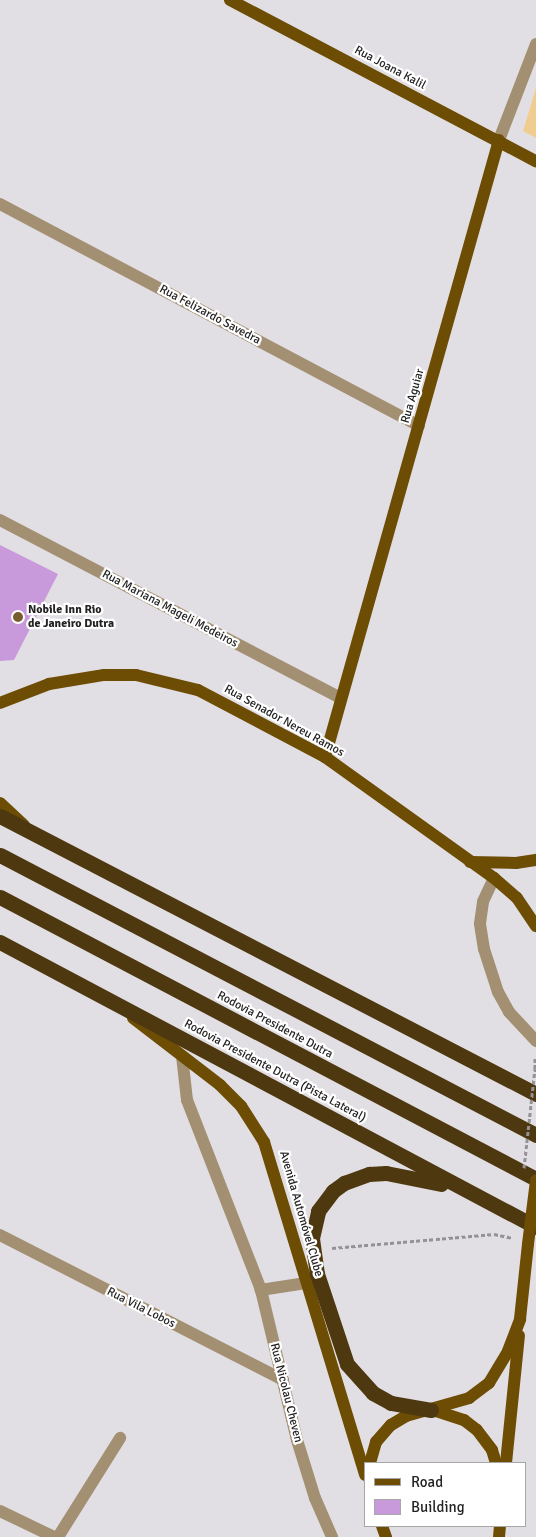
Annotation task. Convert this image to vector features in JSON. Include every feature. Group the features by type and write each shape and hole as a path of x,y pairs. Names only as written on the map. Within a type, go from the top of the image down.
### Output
{"highway":[{"path":"0,816 536,1094"},
{"name":"Rodovia Presidente Dutra","path":"0,855 536,1134"},
{"name":"Rodovia Presidente Dutra","path":"0,897 532,1178"},
{"name":"Rodovia Presidente Dutra (Pista Lateral)","path":"0,942 536,1227"},
{"path":"431,1410 391,1403 373,1393 358,1380 338,1344 317,1274 314,1250 314,1224 325,1200 344,1183 358,1177 402,1174 467,1191"}],"main road":[{"name":"Rua Joana Kalil","path":"230,0 536,160"},
{"name":"Rua Aguiar","path":"325,757 340,698 499,140"},
{"name":"Rua Senador Nereu Ramos","path":"0,703 50,684 104,675 168,680 227,704 325,757 494,878 517,898 536,926"},
{"path":"0,803 33,834"},
{"path":"470,862 516,863 536,860"},
{"name":"Avenida Automóvel Clube","path":"103,996 182,1056 241,1106 264,1142 364,1472"},
{"path":"506,1462 528,1244 532,1178"},
{"path":"370,1462 376,1442 390,1425 406,1416 469,1398 490,1383 508,1351 520,1319"},
{"path":"431,1410 464,1420 477,1430 492,1450 496,1462"}],"street":[{"name":"Rua Aguiar","path":"499,140 536,44"},
{"name":"Rua Felizardo Savedra","path":"0,204 419,426"},
{"name":"Rua Mariana Mageli Medeiros","path":"0,520 340,698"},
{"path":"494,878 482,902 480,924 484,949 498,992 509,1012 536,1041"},
{"name":"Rua Nicolau Cheven","path":"182,1056 187,1100 261,1290 315,1498 332,1537"},
{"name":"Rua Vila Lobos","path":"0,1235 283,1380"},
{"path":"261,1290 306,1283"},
{"path":"0,1511 56,1537 120,1438"}],"path":[{"path":"532,1178 535,1069"},
{"path":"314,1250 494,1234 514,1238 517,1229"}],"shaded area":[{"path":"536,88 536,138 523,131"}],"building":[{"name":"Nobile Inn Rio de Janeiro Dutra","path":"0,545 58,574 14,660 0,661"}],"place":[{"name":"Nobile Inn Rio de Janeiro Dutra","path":"18,617"}]}
